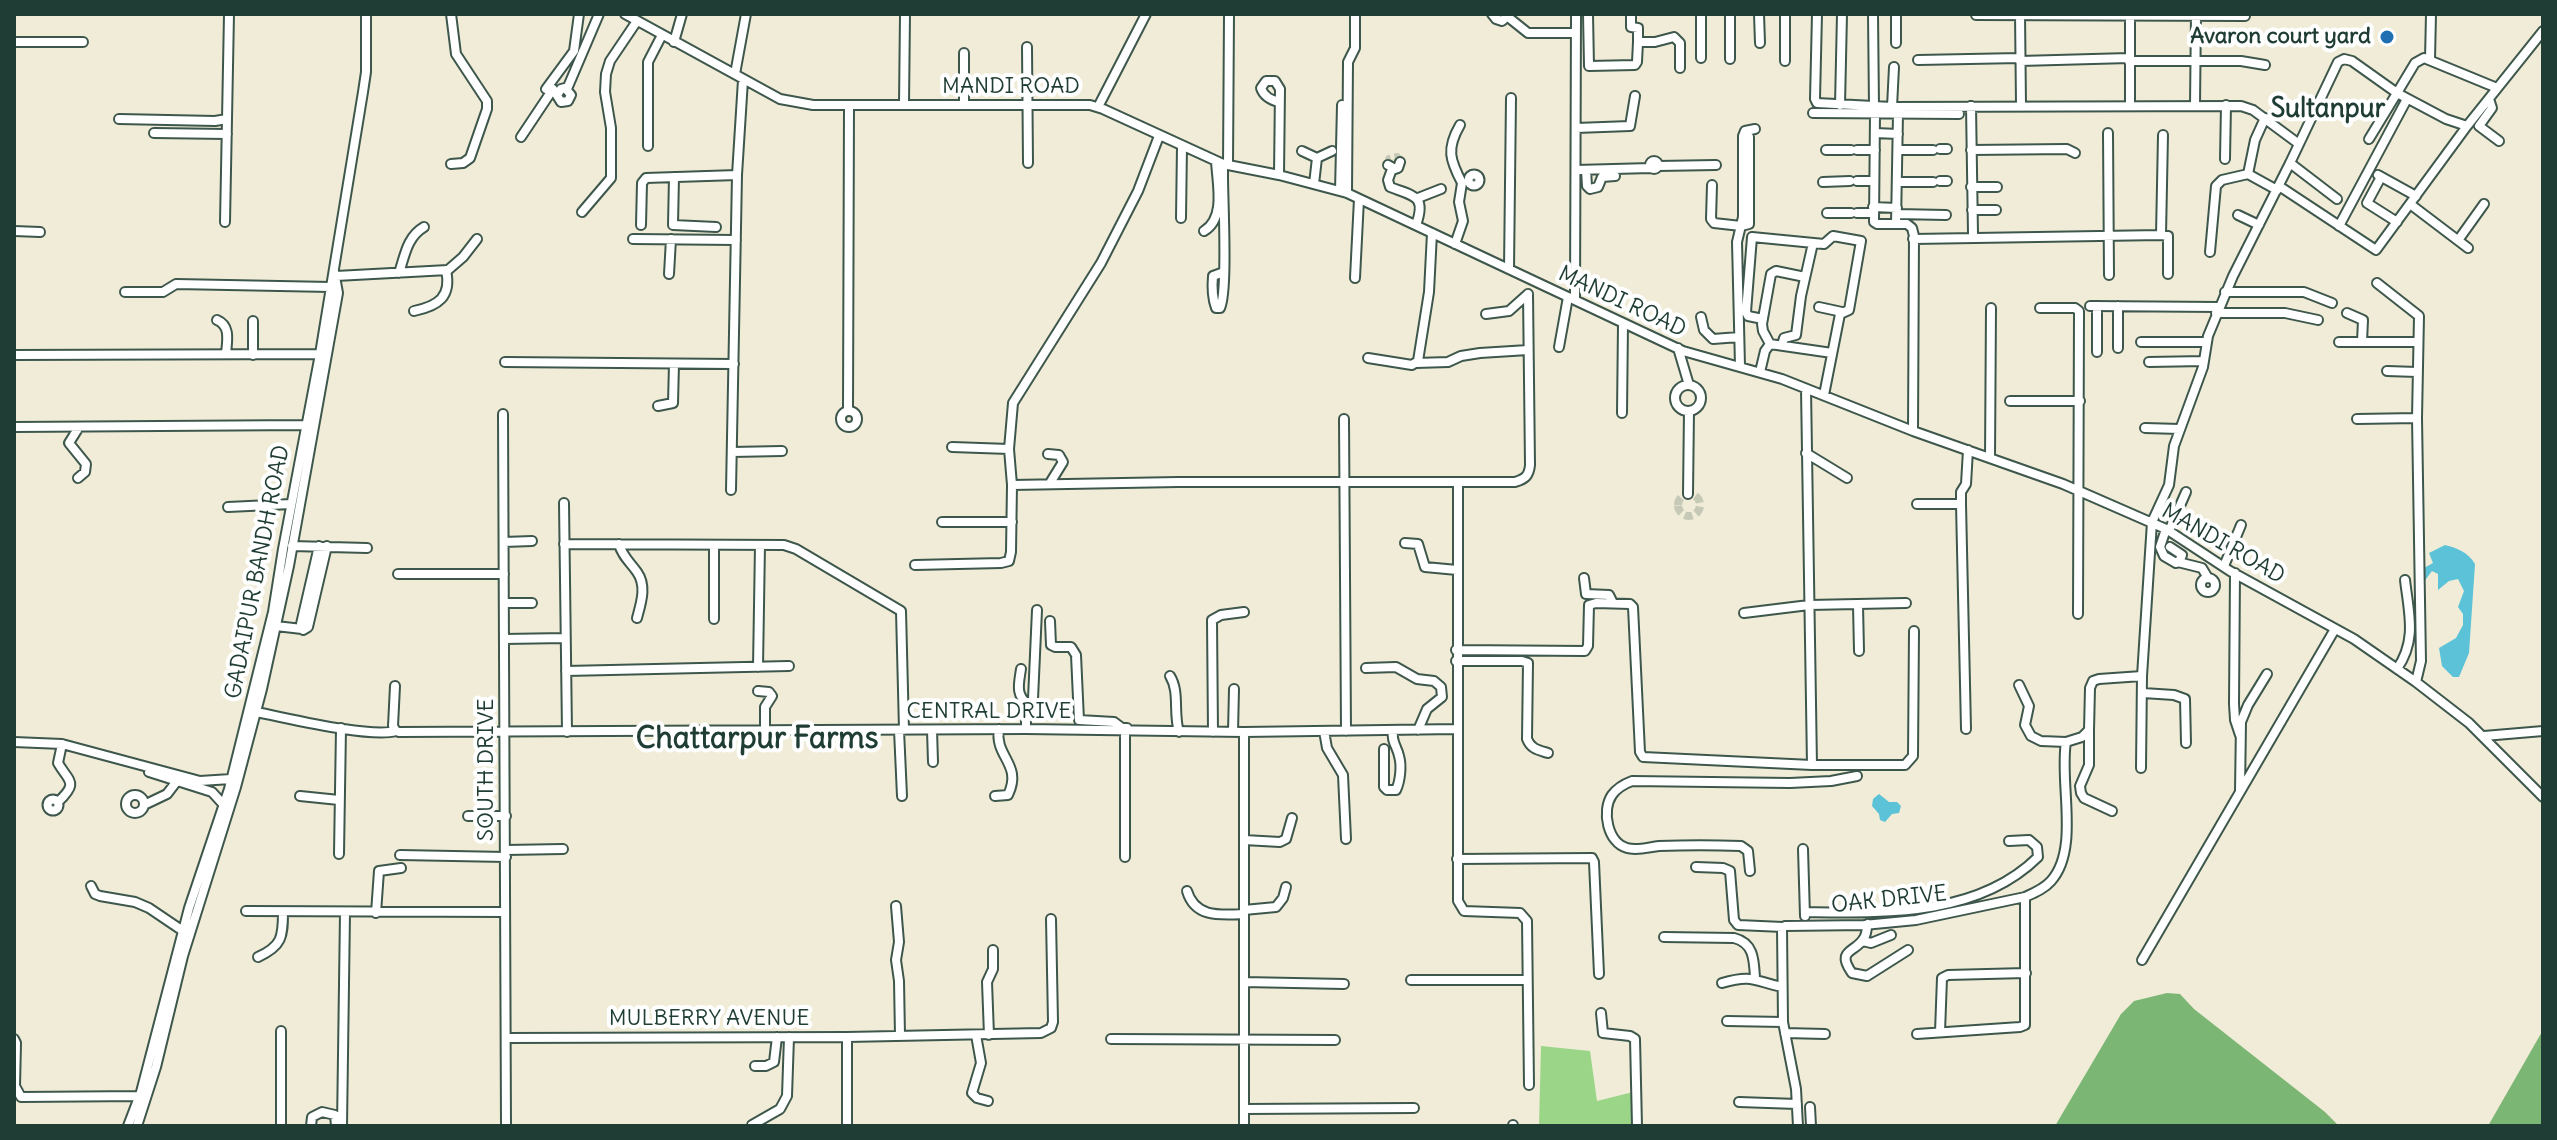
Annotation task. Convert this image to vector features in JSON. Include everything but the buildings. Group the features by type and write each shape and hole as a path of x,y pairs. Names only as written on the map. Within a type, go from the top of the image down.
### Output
{"street":[{"path":"225,222 229,14"},
{"name":"GADAIPUR BANDH ROAD","path":"128,1126 140,1094 183,931 231,779 273,612 335,273 365,82 366,14"},
{"path":"451,14 456,54 485,95 487,105 470,158 465,163 451,164"},
{"path":"546,89 574,51 579,14"},
{"path":"521,137 553,89 557,95 561,89 567,89 599,14"},
{"name":"MANDI ROAD","path":"625,14 791,103 1098,107 1222,163 1343,192 1678,348 1760,372 2079,491 2168,530 2397,669 2484,736 2543,797"},
{"path":"674,42 682,14"},
{"path":"731,490 739,77 746,14"},
{"path":"904,104 905,14"},
{"path":"1098,107 1146,14"},
{"path":"1204,231 1214,225 1217,216 1229,14"},
{"path":"1343,192 1348,62 1355,48 1355,14"},
{"path":"1492,14 1498,20 1509,16 1528,33 1576,33"},
{"path":"1559,347 1572,298 1576,17 1588,17 1589,66 1635,65 1638,28 1631,27 1631,14"},
{"path":"1701,14 1701,58"},
{"path":"1730,14 1730,59"},
{"path":"1759,14 1760,43"},
{"path":"1785,14 1785,61"},
{"path":"1817,14 1815,102 1875,110"},
{"path":"1840,105 1842,14"},
{"path":"1873,14 1873,210 1875,224 1910,226 1913,238 1913,431"},
{"path":"1896,14 1896,43"},
{"path":"2430,59 2431,14"},
{"path":"1976,15 2245,16"},
{"path":"2020,15 2021,105"},
{"path":"2195,105 2196,15"},
{"path":"2130,16 2130,105"},
{"path":"582,212 611,178 611,128 605,92 606,74 610,61 637,21"},
{"path":"2210,252 2216,186 2222,180 2248,174 2278,188 2376,250 2467,126 2543,31"},
{"path":"648,146 648,62 662,35"},
{"path":"1638,42 1676,37 1680,45 1680,68"},
{"path":"14,42 83,42"},
{"path":"1027,47 1028,163"},
{"path":"964,53 964,104"},
{"path":"1918,60 2129,59 2241,61 2265,65"},
{"path":"2369,139 2418,60 2430,59 2497,88"},
{"path":"2141,768 2142,676 2152,522 2169,485 2173,450 2204,361 2206,342 2217,310 2339,60 2352,61 2407,99 2467,126"},
{"path":"1894,67 1898,134 1896,224"},
{"path":"1343,80 1343,192"},
{"path":"1576,128 1630,126 1635,96"},
{"path":"1509,269 1511,98"},
{"path":"2339,226 2407,99"},
{"path":"2489,99 2492,108 2479,126 2499,141"},
{"path":"1279,102 1279,175"},
{"path":"848,411 849,105"},
{"path":"1813,113 2021,105 2226,105 2249,107 2299,144"},
{"path":"2225,159 2226,105"},
{"path":"1971,106 1973,234"},
{"path":"1895,110 1959,114"},
{"path":"2248,174 2253,146 2265,118"},
{"path":"119,119 227,119"},
{"path":"1455,244 1463,221 1459,202 1465,183 1453,169 1451,154 1452,139 1460,125"},
{"path":"1740,366 1737,242 1743,217 1743,133 1748,130 1752,133"},
{"path":"154,133 227,134"},
{"path":"1875,133 1898,134"},
{"path":"2108,133 2109,275"},
{"path":"2161,235 2163,135"},
{"path":"915,565 1007,562 1011,552 1012,522 1009,449 1012,407 1101,263 1148,169 1159,136"},
{"path":"1181,218 1182,146"},
{"path":"1898,150 1940,149"},
{"path":"1971,150 2067,149 2075,153"},
{"path":"1826,150 1875,150"},
{"path":"1302,151 1317,158"},
{"path":"1317,158 1332,151"},
{"path":"1314,184 1317,158"},
{"path":"1400,162 1398,168 1390,167 1388,180 1390,187 1418,198 1420,208 1416,225"},
{"path":"1222,163 1224,272"},
{"path":"2290,163 2337,199"},
{"path":"1576,170 1716,165"},
{"path":"1586,170 1590,189 1598,187 1602,177 1615,176"},
{"path":"2370,170 2413,200 2468,248"},
{"path":"641,225 642,183 646,178 737,175"},
{"path":"674,177 673,225 716,227"},
{"path":"2381,177 2367,203 2397,222"},
{"path":"1823,182 1874,181"},
{"path":"1897,182 1940,181"},
{"path":"1712,185 1711,219 1714,223 1741,226"},
{"path":"1971,187 1997,187"},
{"path":"1418,198 1441,189"},
{"path":"1355,278 1359,199"},
{"path":"2459,239 2484,204"},
{"path":"1827,213 1873,210 1946,215"},
{"path":"1972,210 1996,210"},
{"path":"2238,215 2259,225"},
{"path":"399,273 409,242 424,227"},
{"path":"14,231 40,232"},
{"path":"1416,363 1428,301 1432,233"},
{"path":"1913,238 1990,234"},
{"path":"1913,238 2161,235 2168,236 2168,274"},
{"path":"1763,319 1748,316 1746,312 1752,237 1826,244 1833,236 1861,242 1849,310 1842,312 1819,307"},
{"path":"137,1126 156,1067 183,956 236,787 276,626 338,293 335,273 446,270 455,266 477,239"},
{"path":"633,239 736,240"},
{"path":"669,274 671,239"},
{"path":"1782,345 1784,338 1796,335 1813,243"},
{"path":"414,311 433,306 440,300 448,285 446,270"},
{"path":"1770,344 1763,331 1763,319 1772,273 1776,271 1805,277"},
{"path":"2377,283 2419,316 2417,418 2421,661 2416,682"},
{"path":"125,292 163,292 179,284 331,287"},
{"path":"2225,292 2304,292 2332,303"},
{"path":"1012,485 1515,482 1526,478 1530,465 1528,294 1509,311 1486,314"},
{"path":"2097,352 2094,306 2285,313 2318,320"},
{"path":"2118,306 2118,348"},
{"path":"1990,458 1991,308"},
{"path":"2040,308 2078,310 2078,614"},
{"path":"1824,395 1842,312"},
{"path":"2347,313 2363,320 2362,342"},
{"path":"1701,317 1704,330 1713,339 1739,337"},
{"path":"217,320 225,324 227,331 226,354"},
{"path":"253,321 253,355"},
{"path":"1622,413 1623,324"},
{"path":"2141,342 2206,342"},
{"path":"2339,342 2418,342"},
{"path":"1770,344 1832,353"},
{"path":"1760,372 1770,344"},
{"path":"1678,348 1689,385"},
{"path":"1368,358 1405,364 1445,362 1463,355 1528,350"},
{"path":"14,355 320,354"},
{"path":"2149,362 2204,361"},
{"path":"505,362 734,364"},
{"path":"658,406 673,403 674,364"},
{"path":"2387,371 2417,372"},
{"path":"1689,385 1696,387 1701,397 1697,408 1689,411 1681,409 1676,398 1681,387 1689,385"},
{"path":"1806,389 1812,765"},
{"path":"2010,401 2080,401"},
{"path":"1688,494 1689,411"},
{"name":"SOUTH DRIVE","path":"503,414 506,1126"},
{"path":"2357,419 2417,418"},
{"path":"1344,419 1346,731"},
{"path":"14,427 306,425"},
{"path":"78,478 85,472 86,464 69,443 79,427"},
{"path":"2145,428 2180,429"},
{"path":"952,447 1009,449"},
{"path":"1966,729 1961,492 1966,484 1968,450"},
{"path":"732,452 782,451"},
{"path":"1806,453 1847,478"},
{"path":"1048,454 1059,455 1063,462 1050,483"},
{"path":"1458,482 1458,901 1464,911 1516,912 1527,921 1529,1085"},
{"path":"2186,492 2161,541 2161,551 2169,560 2202,568 2208,578"},
{"path":"564,503 567,732"},
{"path":"228,507 291,504"},
{"path":"1917,504 1961,504"},
{"path":"942,522 1012,522"},
{"path":"2224,566 2241,525"},
{"path":"504,542 532,541"},
{"path":"1405,543 1418,544 1425,567 1457,570"},
{"path":"564,544 784,545 796,549 901,611 902,796"},
{"path":"619,544 638,573 643,587 637,618"},
{"path":"714,545 714,619"},
{"path":"758,667 760,545"},
{"path":"292,546 367,548"},
{"path":"276,626 308,627 323,546"},
{"path":"2170,547 2181,552 2178,562"},
{"path":"2235,573 2234,704 2240,735"},
{"path":"398,574 504,574"},
{"path":"1584,578 1586,594 1609,595 1613,603"},
{"path":"2397,669 2410,644 2405,580"},
{"path":"505,603 532,603"},
{"path":"1456,650 1585,651 1588,646 1589,605 1613,603 1632,606 1640,752 1643,757 1812,765 1905,765 1911,761 1914,631"},
{"path":"1744,613 1809,605 1906,603"},
{"path":"1858,605 1859,651"},
{"path":"1026,729 1028,704 1033,697 1037,610"},
{"path":"1213,732 1212,620 1221,615 1244,612"},
{"path":"1050,621 1051,645 1071,647 1076,655 1079,720 1114,722 1122,728 1138,728 1139,731"},
{"path":"2142,960 2335,629"},
{"path":"504,639 565,638"},
{"path":"1456,661 1528,663 1527,739 1534,749 1548,753"},
{"path":"566,671 789,666"},
{"path":"1366,668 1396,667 1417,679 1434,681 1441,687 1442,697 1427,709 1418,730"},
{"path":"1021,669 1019,691 1028,704"},
{"path":"2240,792 2243,714 2267,674"},
{"path":"1170,676 1177,688 1175,708 1179,732"},
{"path":"2112,811 2084,798 2081,793 2080,786 2090,762 2090,688 2093,681 2099,679 2142,676"},
{"path":"2019,685 2029,706 2025,725 2027,732 2041,741 2066,742 2082,737 2089,730"},
{"path":"395,686 393,726 396,731"},
{"path":"1233,732 1234,689"},
{"path":"758,691 769,692 772,696 765,711 765,731"},
{"path":"2143,693 2185,699 2186,743"},
{"name":"CENTRAL DRIVE","path":"256,712 386,733 1456,729"},
{"path":"339,854 341,728"},
{"path":"995,796 1008,795 1011,790 1010,762 998,744 999,729"},
{"path":"932,730 933,762"},
{"path":"1384,749 1384,787 1396,790 1399,786 1400,759 1392,740 1393,730"},
{"path":"1125,731 1125,857"},
{"path":"1324,731 1327,748 1343,775 1346,839"},
{"path":"2484,736 2543,731"},
{"path":"1244,732 1244,1126"},
{"path":"14,742 62,744 200,781 231,779"},
{"name":"OAK DRIVE","path":"1696,867 1730,871 1734,920 1738,925 1783,927 1916,920 2025,897 2051,882 2065,852 2066,742"},
{"path":"58,802 70,784 69,777 58,763 62,744"},
{"path":"135,763 148,771 212,792 223,804"},
{"path":"1750,871 1748,851 1741,846 1632,849 1619,845 1610,834 1609,800 1622,786 1632,781 1790,783 1857,776"},
{"path":"144,805 167,794 177,781"},
{"path":"300,796 339,800"},
{"path":"468,816 506,816"},
{"path":"1244,840 1280,842 1286,839 1292,818"},
{"path":"1805,912 1913,910 1966,898 2004,881 2038,857 2037,847 2029,840 2009,841"},
{"path":"400,855 563,849"},
{"path":"1803,849 1806,925"},
{"path":"1457,859 1592,858 1599,974"},
{"path":"376,913 379,871 401,868"},
{"path":"91,886 100,896 135,902 149,908 183,931"},
{"path":"1187,891 1189,901 1199,910 1219,915 1276,907 1286,887"},
{"path":"1917,1034 2023,1026 2026,1023 2025,897"},
{"path":"896,906 900,1036"},
{"path":"246,911 505,912"},
{"path":"258,957 280,942 283,912"},
{"path":"339,1126 345,913"},
{"name":"MULBERRY AVENUE","path":"506,1038 1041,1033 1051,1028 1051,919"},
{"path":"1868,924 1863,941 1849,950 1846,961 1852,973 1861,976 1871,974 1908,950"},
{"path":"1783,927 1783,1022 1798,1126"},
{"path":"1863,941 1871,943 1891,935"},
{"path":"1664,937 1734,938 1743,941 1753,956 1755,978"},
{"path":"989,1035 987,982 993,969 993,950"},
{"path":"1940,1032 1942,978 1948,975 2026,973"},
{"path":"1722,983 1740,977 1755,978 1782,987"},
{"path":"1411,980 1527,980"},
{"path":"1244,982 1344,984"},
{"path":"1601,1013 1603,1033 1635,1039 1637,1126"},
{"path":"1727,1021 1783,1022"},
{"path":"281,1031 281,1126"},
{"path":"1785,1033 1825,1034"},
{"path":"976,1035 981,1063 972,1093 988,1101"},
{"path":"755,1066 774,1062 777,1037"},
{"path":"752,1125 780,1109 787,1096 789,1037"},
{"path":"847,1037 847,1126"},
{"path":"14,1039 15,1086 21,1097 140,1094"},
{"path":"1111,1039 1335,1040"},
{"path":"1739,1102 1797,1104"},
{"path":"1810,1107 1811,1126"},
{"path":"1244,1109 1414,1108"},
{"path":"311,1126 312,1117 322,1112 335,1115 339,1126"}],"green space":[{"path":"2167,993 2180,994 2194,1009 2339,1126 2055,1126 2121,1014 2134,1001"},
{"path":"2543,1030 2543,1126 2488,1126"},
{"path":"1541,1046 1590,1051 1597,1101 1633,1092 1633,1126 1539,1126"}],"water":[{"path":"2445,545 2462,551 2475,564 2469,653 2459,677 2453,677 2442,666 2439,648 2456,638 2463,625 2463,614 2458,607 2464,591 2458,579 2449,581 2438,590 2438,574 2432,571 2423,583 2424,568 2433,563 2429,553"},
{"path":"1879,794 1901,806 1899,813 1892,814 1885,822 1880,820 1872,806 1873,799"}],"tunnel":[{"path":"1388,165 1389,159 1397,157 1400,162"},
{"path":"1689,494 1697,497 1700,505 1697,513 1689,516 1681,513 1678,505 1681,497 1689,494"}],"place":[{"name":"Avaron court yard","path":"2387,37"}],"district":[{"name":"Sultanpur","path":"2328,110"},
{"name":"Chattarpur Farms","path":"757,739"}]}
